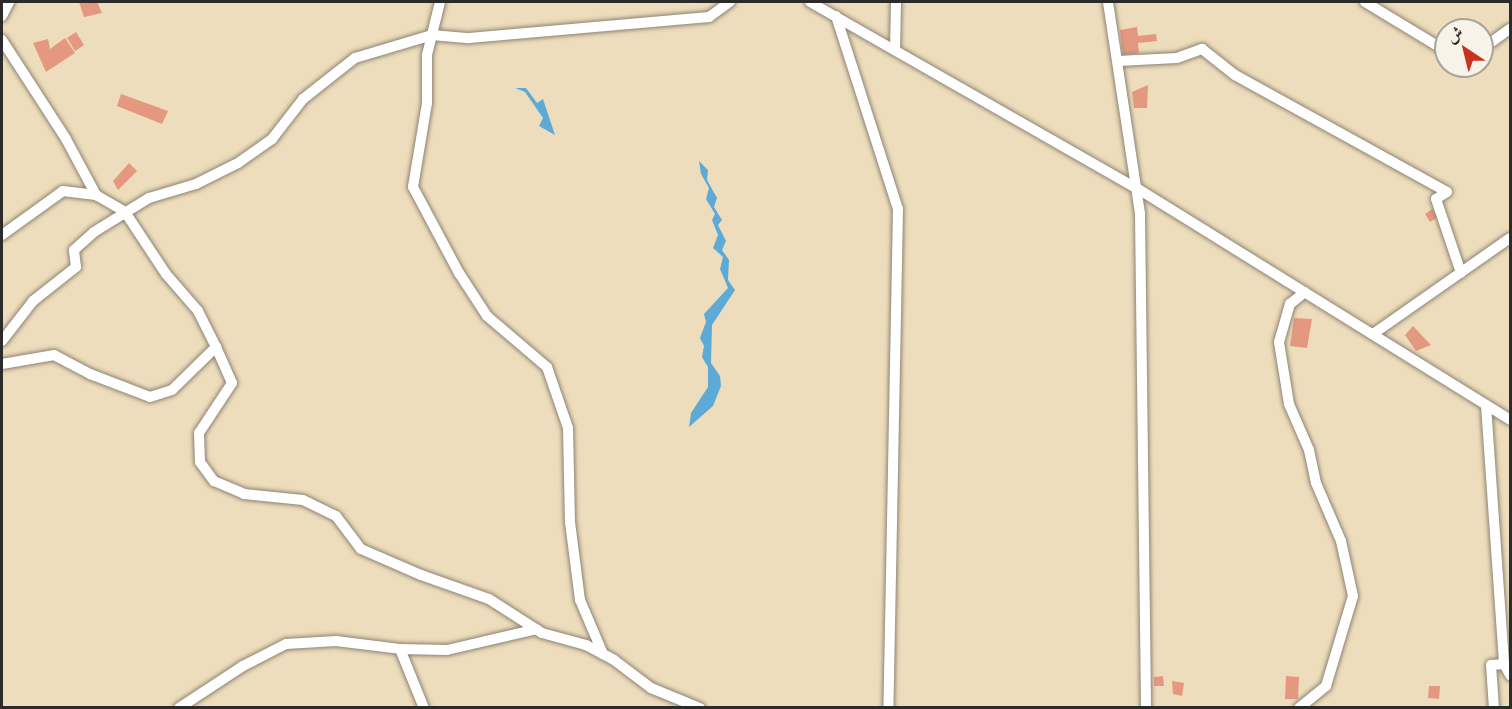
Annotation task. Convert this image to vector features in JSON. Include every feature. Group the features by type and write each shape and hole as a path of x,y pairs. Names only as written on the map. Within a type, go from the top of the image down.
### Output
{"street":[{"path":"2,16 9,2"},
{"path":"440,2 432,35 427,103 414,187 459,273 487,316 547,367 568,428 570,522 580,600 603,654"},
{"path":"2,341 33,301 76,267 75,250 125,212 149,198 196,184 238,163 272,139 303,99 355,58 432,35 469,38 709,17 730,2"},
{"path":"810,2 1138,189 1510,420"},
{"path":"896,2 896,50"},
{"path":"1108,2 1138,189 1146,708"},
{"path":"1365,2 1434,44"},
{"path":"836,16 898,209 888,708"},
{"path":"1494,40 1510,29"},
{"path":"2,40 66,139 96,195"},
{"path":"1118,61 1177,58 1202,49 1235,75 1448,192 1436,200 1461,273"},
{"path":"2,235 63,191 96,195 125,212 161,267 198,311 232,383 199,433 200,462 214,481 244,494 303,500 336,516 361,549 421,575 489,599 537,629 603,654 651,688 700,708"},
{"path":"1373,334 1510,238"},
{"path":"1299,708 1326,686 1353,596 1341,541 1316,483 1309,450 1289,404 1279,342 1290,304 1305,292"},
{"path":"2,364 54,355 90,374 150,397 172,390 216,347"},
{"path":"1486,405 1504,664 1510,675"},
{"path":"179,708 243,666 286,644 336,641 400,650 447,650 537,629"},
{"path":"400,650 424,708"},
{"path":"1494,708 1491,665 1504,664"}],"water":[{"path":"515,88 526,88 537,103 543,99 555,135 539,126 543,118 525,92"},
{"path":"699,161 708,170 707,180 717,198 714,207 722,220 718,225 726,241 722,250 729,260 728,280 735,290 712,325 711,363 720,376 721,386 713,406 689,427 691,413 708,387 708,367 702,357 704,346 700,338 706,322 704,314 728,288 720,269 723,257 713,248 718,235 712,220 715,214 706,199 709,188 701,174"}],"building":[{"path":"79,2 97,2 102,13 84,17"},
{"path":"1137,27 1138,36 1156,34 1157,41 1138,43 1139,53 1123,55 1120,30"},
{"path":"76,32 84,45 75,51 67,38"},
{"path":"65,38 75,53 46,72 33,43 48,39 50,49"},
{"path":"1148,85 1147,108 1134,108 1132,92"},
{"path":"121,94 168,111 162,124 117,106"},
{"path":"129,163 137,171 118,190 113,181"},
{"path":"1432,209 1438,217 1430,222 1425,214"},
{"path":"1294,318 1312,319 1307,348 1290,346"},
{"path":"1413,326 1431,345 1416,351 1405,335"},
{"path":"1163,676 1164,686 1154,686 1154,677"},
{"path":"1286,676 1299,677 1298,699 1285,699"},
{"path":"1172,681 1184,683 1182,696 1173,694"},
{"path":"1429,686 1440,686 1439,699 1428,698"}]}
